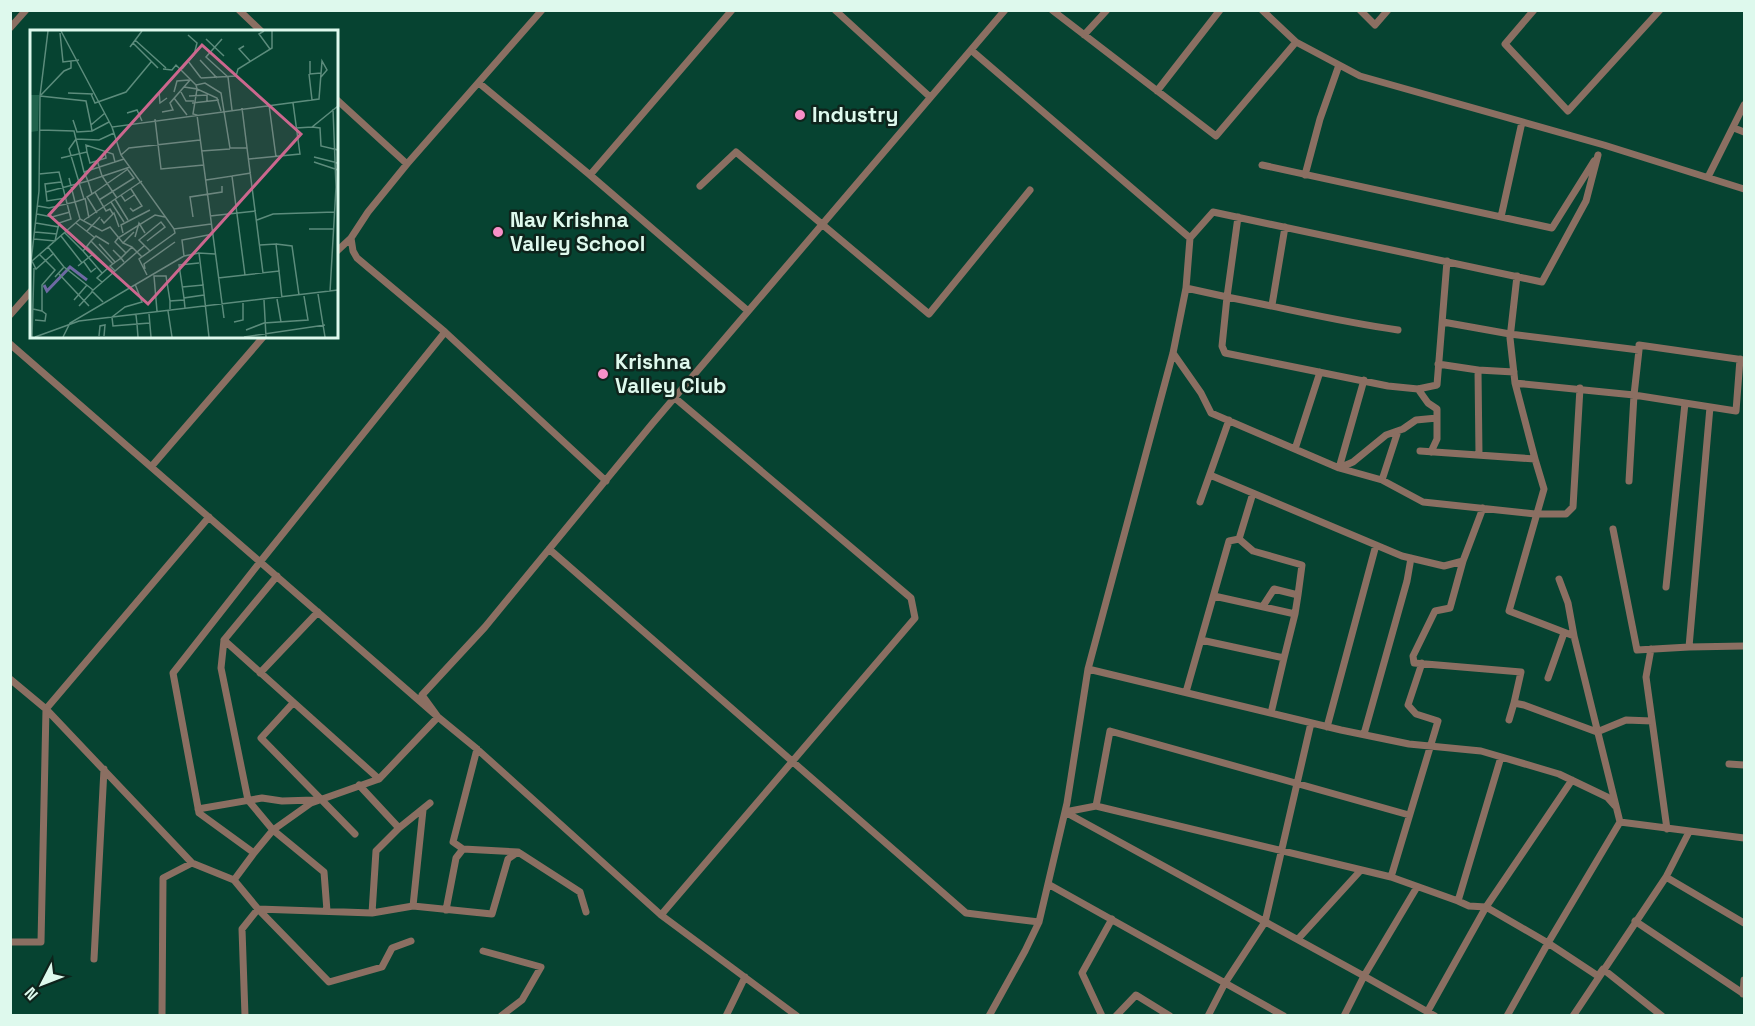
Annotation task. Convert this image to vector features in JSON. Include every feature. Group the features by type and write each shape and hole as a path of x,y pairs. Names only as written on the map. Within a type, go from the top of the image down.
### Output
{"street":[{"path":"10,28 26,10"},
{"path":"239,10 253,28"},
{"path":"338,250 351,238 368,212 407,164 542,10"},
{"path":"590,175 732,10"},
{"path":"835,10 930,97"},
{"path":"438,717 422,695 485,627 822,223 1005,10"},
{"path":"1052,10 1216,136 1296,42"},
{"path":"1084,35 1107,10"},
{"path":"1157,91 1220,10"},
{"path":"1262,10 1296,42 1360,76 1744,189"},
{"path":"1360,10 1375,25 1388,10"},
{"path":"1534,10 1505,44 1568,111 1660,10"},
{"path":"971,50 1190,238"},
{"path":"1305,175 1320,119 1339,64"},
{"path":"479,83 748,311"},
{"path":"338,101 407,164"},
{"path":"1708,177 1744,105"},
{"path":"1501,217 1522,122"},
{"path":"1734,128 1744,132"},
{"path":"1262,165 1552,228 1604,146"},
{"path":"700,186 736,152 929,314 1030,190"},
{"path":"989,1016 1039,922 1065,812 1088,669 1173,353 1186,288 1190,238 1213,212 1542,282 1586,201 1598,155"},
{"path":"1238,217 1222,346 1225,354 1418,389 1437,385 1447,261"},
{"path":"1272,306 1286,227"},
{"path":"351,238 353,251 357,258 445,332 606,481"},
{"path":"1517,276 1510,334 1515,383 1544,489 1509,611 1574,636"},
{"path":"1186,288 1347,323 1398,330"},
{"path":"10,315 30,292"},
{"path":"1443,322 1510,334 1639,350"},
{"path":"254,853 199,813 173,673 445,332"},
{"path":"151,467 262,338"},
{"path":"10,344 477,749 661,915 797,1016"},
{"path":"1515,383 1580,388 1634,395 1740,412 1742,360 1640,345 1634,395 1629,481"},
{"path":"1173,353 1212,413 1339,468 1382,480 1423,502 1535,514 1566,514 1573,507 1580,388"},
{"path":"1438,364 1514,372"},
{"path":"1478,370 1479,455"},
{"path":"1295,449 1320,372"},
{"path":"1339,468 1364,380"},
{"path":"1418,389 1428,403 1437,408 1437,439 1431,452"},
{"path":"661,915 915,618 911,598 675,398"},
{"path":"1666,587 1685,403"},
{"path":"1689,647 1710,407"},
{"path":"1339,468 1353,462 1386,435 1416,420 1437,418"},
{"path":"1200,502 1228,420"},
{"path":"1382,480 1398,431"},
{"path":"1420,451 1535,459"},
{"path":"1210,475 1411,558 1444,566 1462,561"},
{"path":"1239,539 1253,493"},
{"path":"1483,508 1462,561 1449,608 1435,611 1413,656 1414,663 1521,672 1509,720"},
{"path":"10,942 42,942 46,709 209,517"},
{"path":"1613,529 1637,650 1744,646"},
{"path":"1186,692 1229,541 1239,539 1253,550 1302,565 1295,614 1271,713"},
{"path":"1327,727 1376,545"},
{"path":"549,549 966,913 1039,922"},
{"path":"1364,734 1407,581 1411,558"},
{"path":"276,576 224,640 221,668 248,800 273,830 324,872 327,911"},
{"path":"1507,1016 1620,822 1568,603 1558,579"},
{"path":"1263,606 1274,589 1298,595"},
{"path":"1214,596 1295,614"},
{"path":"260,673 318,612"},
{"path":"1548,678 1564,633"},
{"path":"224,640 379,779"},
{"path":"1201,640 1284,658"},
{"path":"1651,649 1646,677 1667,829"},
{"path":"1391,877 1438,721 1416,714 1408,705 1422,663"},
{"path":"1088,669 1327,727 1409,744 1480,751 1559,774 1607,797 1617,808"},
{"path":"10,679 46,709 192,863 234,880 258,909 329,982 382,967 392,948 411,941"},
{"path":"293,703 261,738 319,800 355,834"},
{"path":"1514,704 1524,705 1598,732 1626,720 1652,721"},
{"path":"234,880 273,830 319,800 379,779 438,717"},
{"path":"1208,1016 1225,983 1265,922 1311,723"},
{"path":"1096,806 1110,731 1409,815"},
{"path":"477,749 453,842 463,849 518,852 580,892 586,912"},
{"path":"1458,901 1501,757"},
{"path":"1729,764 1744,765"},
{"path":"94,959 104,770"},
{"path":"1065,812 1298,939 1429,1014 1486,907 1572,780"},
{"path":"359,785 399,828"},
{"path":"198,809 262,798 282,801 319,800"},
{"path":"372,913 376,851 399,828 430,803"},
{"path":"1065,812 1096,806 1391,877 1469,906 1486,907 1548,943 1598,976 1666,877 1689,832"},
{"path":"413,906 423,810"},
{"path":"1620,822 1744,838"},
{"path":"446,910 456,858 463,849"},
{"path":"258,909 372,913 413,906 492,914 508,859 518,852"},
{"path":"162,1016 163,878 192,863"},
{"path":"1298,939 1360,870"},
{"path":"1666,877 1744,923"},
{"path":"1048,884 1284,1016"},
{"path":"1344,1016 1364,976 1417,887"},
{"path":"239,1016 245,1015 242,929 258,909"},
{"path":"1102,1016 1082,973 1112,919"},
{"path":"1635,921 1744,994"},
{"path":"483,951 541,967 522,1000 501,1016"},
{"path":"1576,1014 1603,969"},
{"path":"1603,969 1662,1016"},
{"path":"726,1016 745,977"},
{"path":"1744,980 1744,994"},
{"path":"1116,1016 1136,995 1170,1016"}],"place":[{"name":"Industry","path":"800,115"},
{"name":"Nav Krishna Valley School","path":"498,232"},
{"name":"Krishna Valley Club","path":"603,374"}]}
